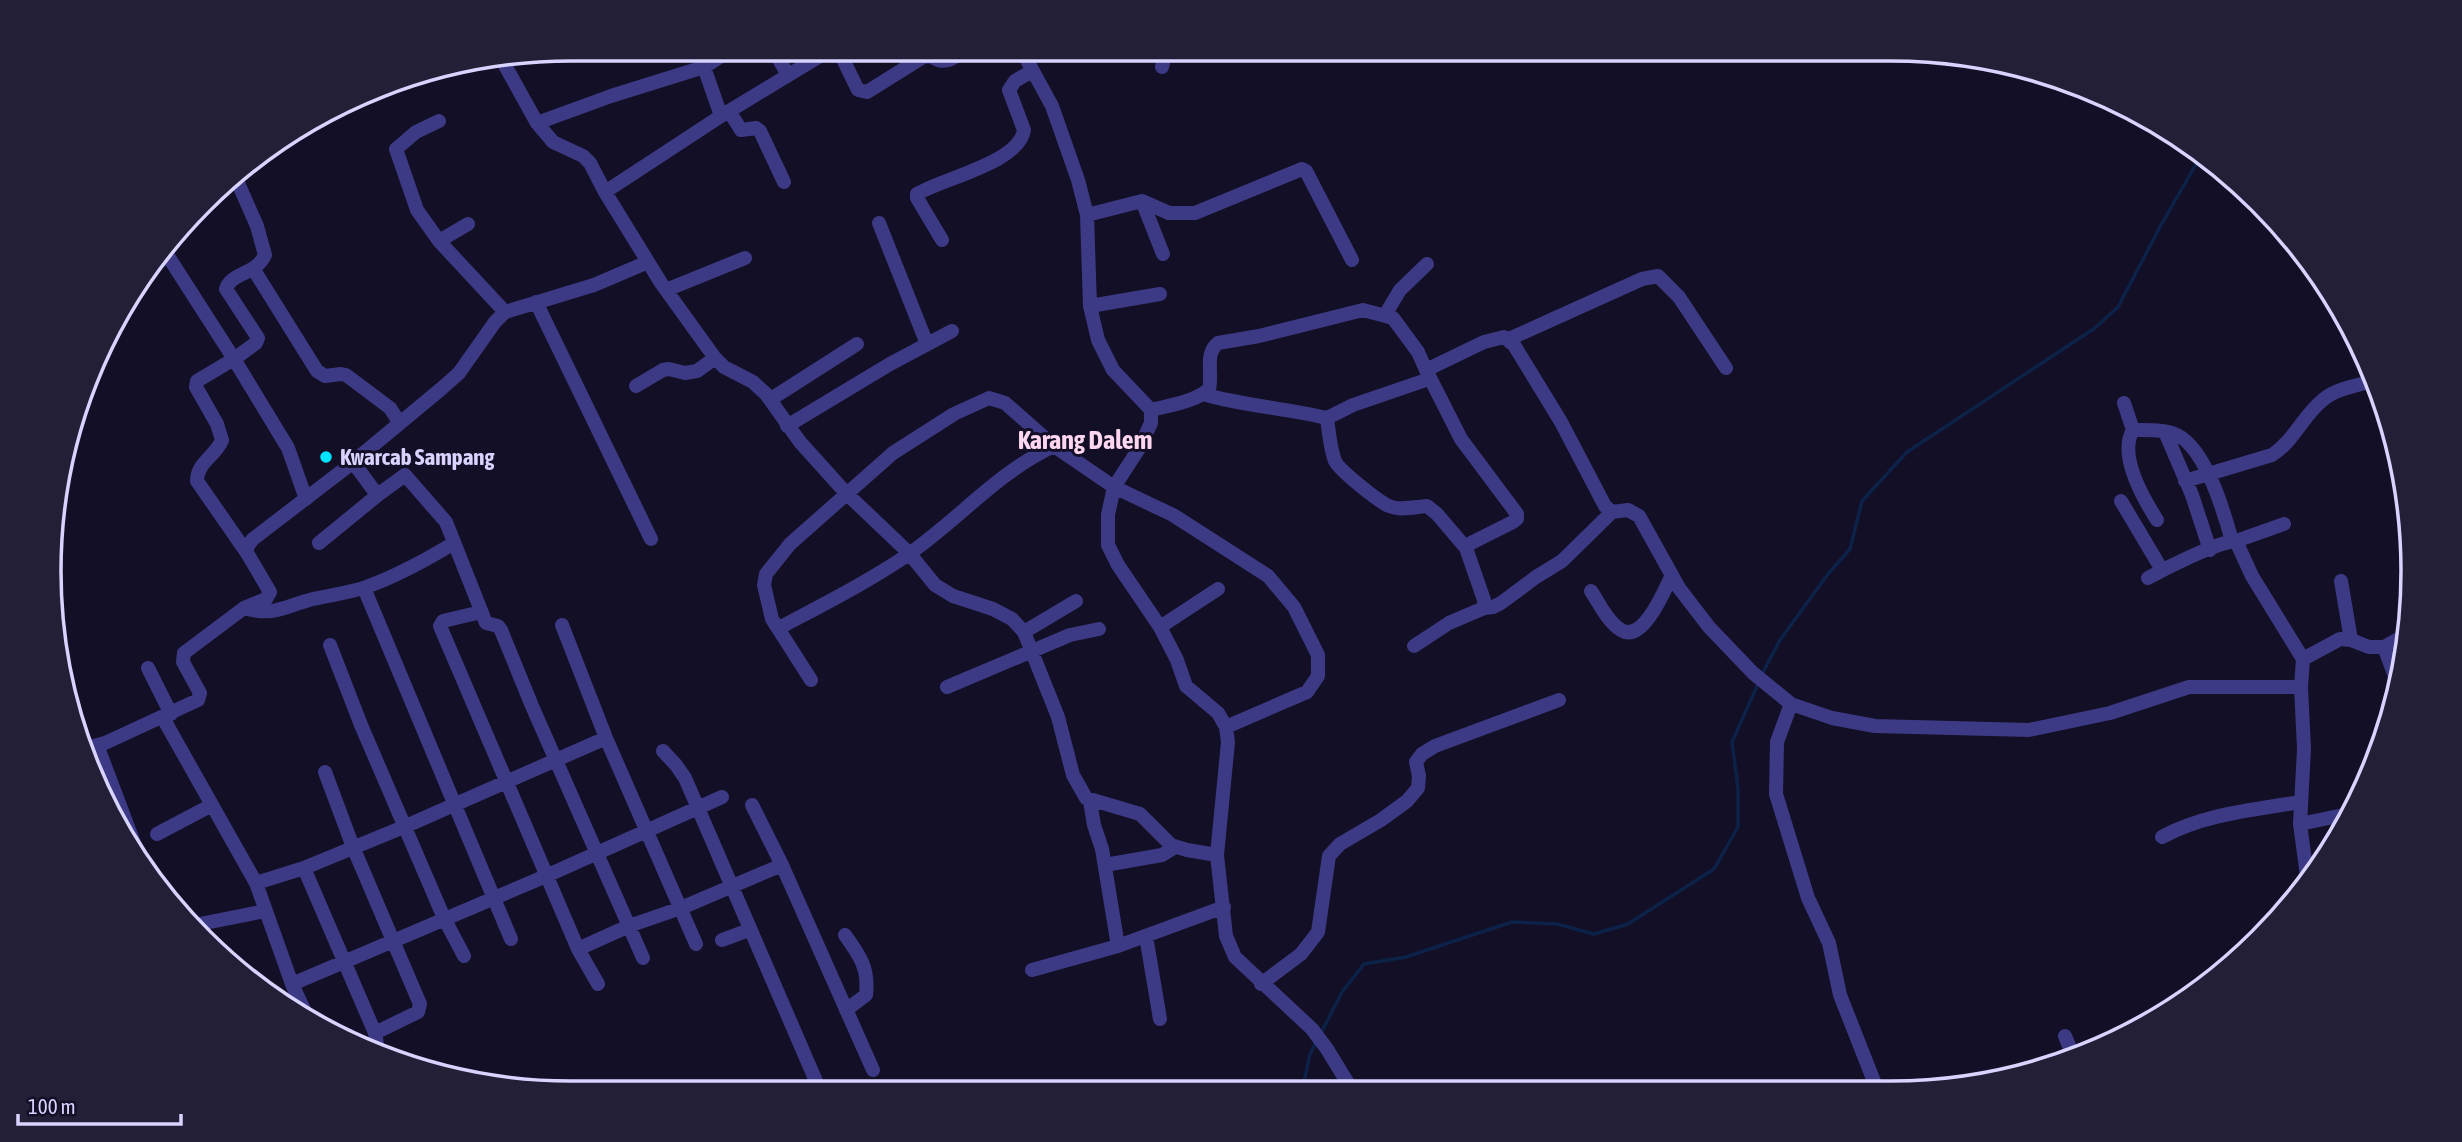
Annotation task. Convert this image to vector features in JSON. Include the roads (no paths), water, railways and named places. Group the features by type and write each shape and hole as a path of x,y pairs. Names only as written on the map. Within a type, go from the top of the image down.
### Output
{"street":[{"path":"537,123 704,67 709,61"},
{"path":"780,61 788,75"},
{"path":"604,192 807,61"},
{"path":"844,61 858,90 863,93 917,61"},
{"path":"1027,61 1060,126 1078,180 1087,215 1090,306 1104,355 1114,370 1151,410 1151,423 1140,447 1114,487 1108,514 1108,545 1118,565 1160,627 1189,691 1213,708 1226,727 1228,742 1217,855 1230,948 1240,964 1312,1029 1347,1081"},
{"path":"1162,67 1163,61"},
{"path":"505,66 537,123 553,142 583,156 590,163 604,192 648,262 715,358 724,367 753,382 771,400 788,426 846,493 909,554 935,585 953,596 993,609 1012,619 1024,632 1058,717 1073,775 1080,790 1090,801 1105,865 1118,946"},
{"path":"704,67 725,114 741,130 756,128 760,131 784,183"},
{"path":"942,240 917,194 994,161 1019,143 1024,130 1009,90 1015,81 1032,71"},
{"path":"439,121 416,132 396,149 417,210 439,241 505,312"},
{"path":"1087,215 1142,201 1169,213 1195,213 1302,169 1306,171 1352,260"},
{"path":"92,746 196,702 200,695 183,662 184,653 244,608 266,598 270,592 247,553 197,481 202,464 218,451 222,440 217,424 196,387 197,381 234,359 256,343 258,338 226,289 229,281 254,270 265,255 257,226 239,185"},
{"path":"1142,201 1163,254"},
{"path":"878,223 927,344"},
{"path":"439,241 468,224"},
{"path":"169,258 288,448 306,499"},
{"path":"666,290 745,258"},
{"path":"247,553 247,547 253,539 352,462 459,373 505,312 594,285 648,262"},
{"path":"1385,315 1400,290 1427,264"},
{"path":"254,270 317,371 324,376 345,375 390,408 399,422"},
{"path":"1203,394 1231,402 1289,409 1327,418 1428,374 1484,342 1499,337 1509,339 1642,279 1658,276 1679,297 1726,368"},
{"path":"1090,306 1160,294"},
{"path":"536,302 651,539"},
{"path":"1151,410 1203,394 1209,389 1210,357 1218,343 1259,336 1363,310 1393,318 1418,352 1461,439 1517,514 1517,519 1513,522 1471,542 1466,548"},
{"path":"788,426 952,331"},
{"path":"1509,339 1560,422 1597,493 1612,512"},
{"path":"771,400 857,344"},
{"path":"636,386 663,370 685,373 697,371 715,358"},
{"path":"2185,481 2272,455 2284,447 2312,409 2326,397 2365,384"},
{"path":"811,680 772,619 764,585 766,574 790,544 893,453 954,414 989,398 1005,403 1054,446 1114,487 1173,515 1268,576 1294,607 1318,654 1318,676 1307,692 1226,727"},
{"path":"2124,403 2133,430"},
{"path":"1327,418 1336,462 1343,472 1388,506 1427,506 1466,548 1484,600 1484,608"},
{"path":"2133,430 2175,434 2189,444 2221,502 2234,541 2252,576 2303,659 2301,687 2304,749 2300,824 2306,866"},
{"path":"2133,430 2128,437 2127,452 2141,496 2157,520"},
{"path":"2165,432 2200,516 2210,550"},
{"path":"779,628 909,554 999,479 1054,446"},
{"path":"352,462 379,494"},
{"path":"319,543 405,475 446,522 486,623 498,626 501,630 643,958"},
{"path":"2121,501 2162,570"},
{"path":"1414,646 1449,623 1501,603 1562,561 1612,512 1628,510 1639,516 1693,608 1758,678 1791,705 1832,718 1875,726 2029,730 2110,713 2189,687 2301,687"},
{"path":"2148,578 2210,550 2284,524"},
{"path":"244,608 272,612 364,588 423,561 454,543"},
{"path":"1591,591 1614,625 1624,632 1630,632 1651,617 1672,575"},
{"path":"2341,581 2351,640"},
{"path":"364,588 511,939"},
{"path":"1160,627 1218,589"},
{"path":"1024,632 1076,601"},
{"path":"481,612 450,618 440,626 578,949 598,984"},
{"path":"562,625 606,738 696,944"},
{"path":"947,687 1070,635 1099,629"},
{"path":"2303,659 2335,641 2345,639 2369,647 2384,647 2396,640"},
{"path":"330,645 361,725 444,918 464,956"},
{"path":"2384,647 2391,667"},
{"path":"148,668 167,716 211,806 256,883 301,1003"},
{"path":"1261,984 1301,954 1318,932 1329,856 1340,844 1407,801 1418,788 1416,762 1422,754 1451,740 1559,700"},
{"path":"1791,705 1777,742 1776,794 1808,898 1829,943 1840,995 1874,1081"},
{"path":"256,883 406,827 606,738"},
{"path":"663,751 685,778 816,1081"},
{"path":"95,752 106,780"},
{"path":"325,772 353,847 420,1004 418,1012 375,1033"},
{"path":"292,984 546,876 722,797"},
{"path":"1090,801 1140,814 1165,841 1175,846 1217,855"},
{"path":"2162,837 2184,825 2206,818 2300,802"},
{"path":"752,805 782,865 873,1070"},
{"path":"157,834 211,806"},
{"path":"2300,824 2337,816"},
{"path":"1105,865 1163,855 1175,846"},
{"path":"578,949 782,865"},
{"path":"304,867 377,1042"},
{"path":"1032,970 1118,946 1223,907"},
{"path":"204,923 265,911"},
{"path":"722,940 749,930"},
{"path":"845,935 861,958 868,978 866,995 846,1010"},
{"path":"1146,936 1160,1019"},
{"path":"2065,1036 2070,1048"}],"waterway":[{"path":"1762,674 1780,640 1828,574 1850,549 1862,501 1907,452 2095,328 2118,307 2196,164"},
{"path":"1321,1033 1342,992 1364,964 1406,957 1512,922 1557,924 1594,934 1628,924 1714,869 1738,827 1738,788 1732,742 1758,684"},
{"path":"1304,1081 1310,1054 1316,1042"}],"place":[{"name":"Kwarcab Sampang","path":"326,457"}],"district":[{"name":"Karang Dalem","path":"1085,440"}]}
